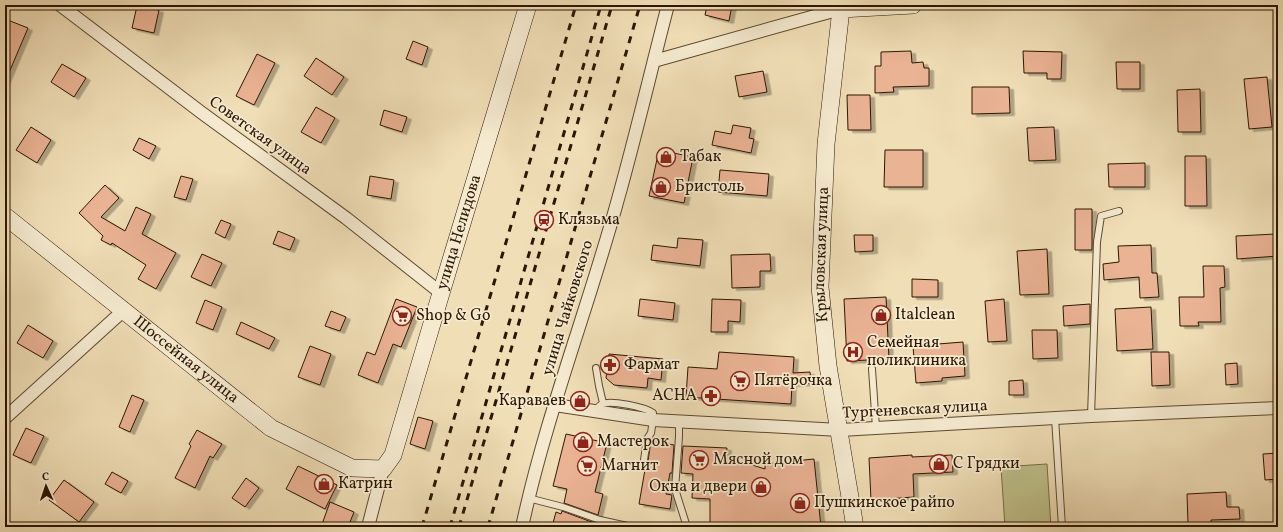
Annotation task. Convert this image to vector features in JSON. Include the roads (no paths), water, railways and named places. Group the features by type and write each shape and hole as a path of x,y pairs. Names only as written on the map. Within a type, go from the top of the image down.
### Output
{"main road":[{"name":"улица Нелидова","path":"383,469 393,455 528,5"},
{"path":"841,7 912,5"},
{"name":"Крыловская улица","path":"841,7 826,144 820,287 828,366 840,430 855,527"},
{"name":"Шоссейная улица","path":"5,216 272,428 352,468 383,469"}],"street":[{"name":"Советская улица","path":"60,5 202,114 346,218 441,293"},
{"name":"улица Чайковского","path":"522,527 528,498 555,405 618,199 668,5"},
{"path":"654,61 841,7"},
{"path":"5,418 124,310"},
{"name":"Тургеневская улица","path":"555,405 600,407 653,420 840,430 1091,416 1278,408"},
{"name":"улица Нелидова","path":"368,527 383,469"}],"lane":[{"path":"1091,416 1097,242 1101,216 1119,211"},
{"path":"596,368 600,407"},
{"path":"872,369 876,428"},
{"path":"1055,418 1062,527"},
{"path":"644,460 647,439 651,433 653,420"},
{"path":"679,422 674,489 687,527"},
{"path":"528,498 563,507 600,520 632,527"}],"railway":[{"path":"422,527 576,5"},
{"path":"450,527 601,5"},
{"path":"459,527 612,5"},
{"path":"488,527 640,5"}],"place":[{"name":"Табак","path":"666,157"},
{"name":"Бристоль","path":"661,187"},
{"name":"Клязьма","path":"544,220"},
{"name":"Italclean","path":"881,315"},
{"name":"Shop & Go","path":"402,316"},
{"name":"Семейная поликлиника","path":"853,352"},
{"name":"Фармат","path":"610,365"},
{"name":"Пятёрочка","path":"740,381"},
{"name":"АСНА","path":"711,396"},
{"name":"Караваев","path":"580,401"},
{"name":"Мастерок","path":"583,442"},
{"name":"Мясной дом","path":"699,460"},
{"name":"С Грядки","path":"939,464"},
{"name":"Магнит","path":"587,466"},
{"name":"Катрин","path":"324,484"},
{"name":"Окна и двери","path":"761,487"},
{"name":"Пушкинское райпо","path":"800,503"}]}
